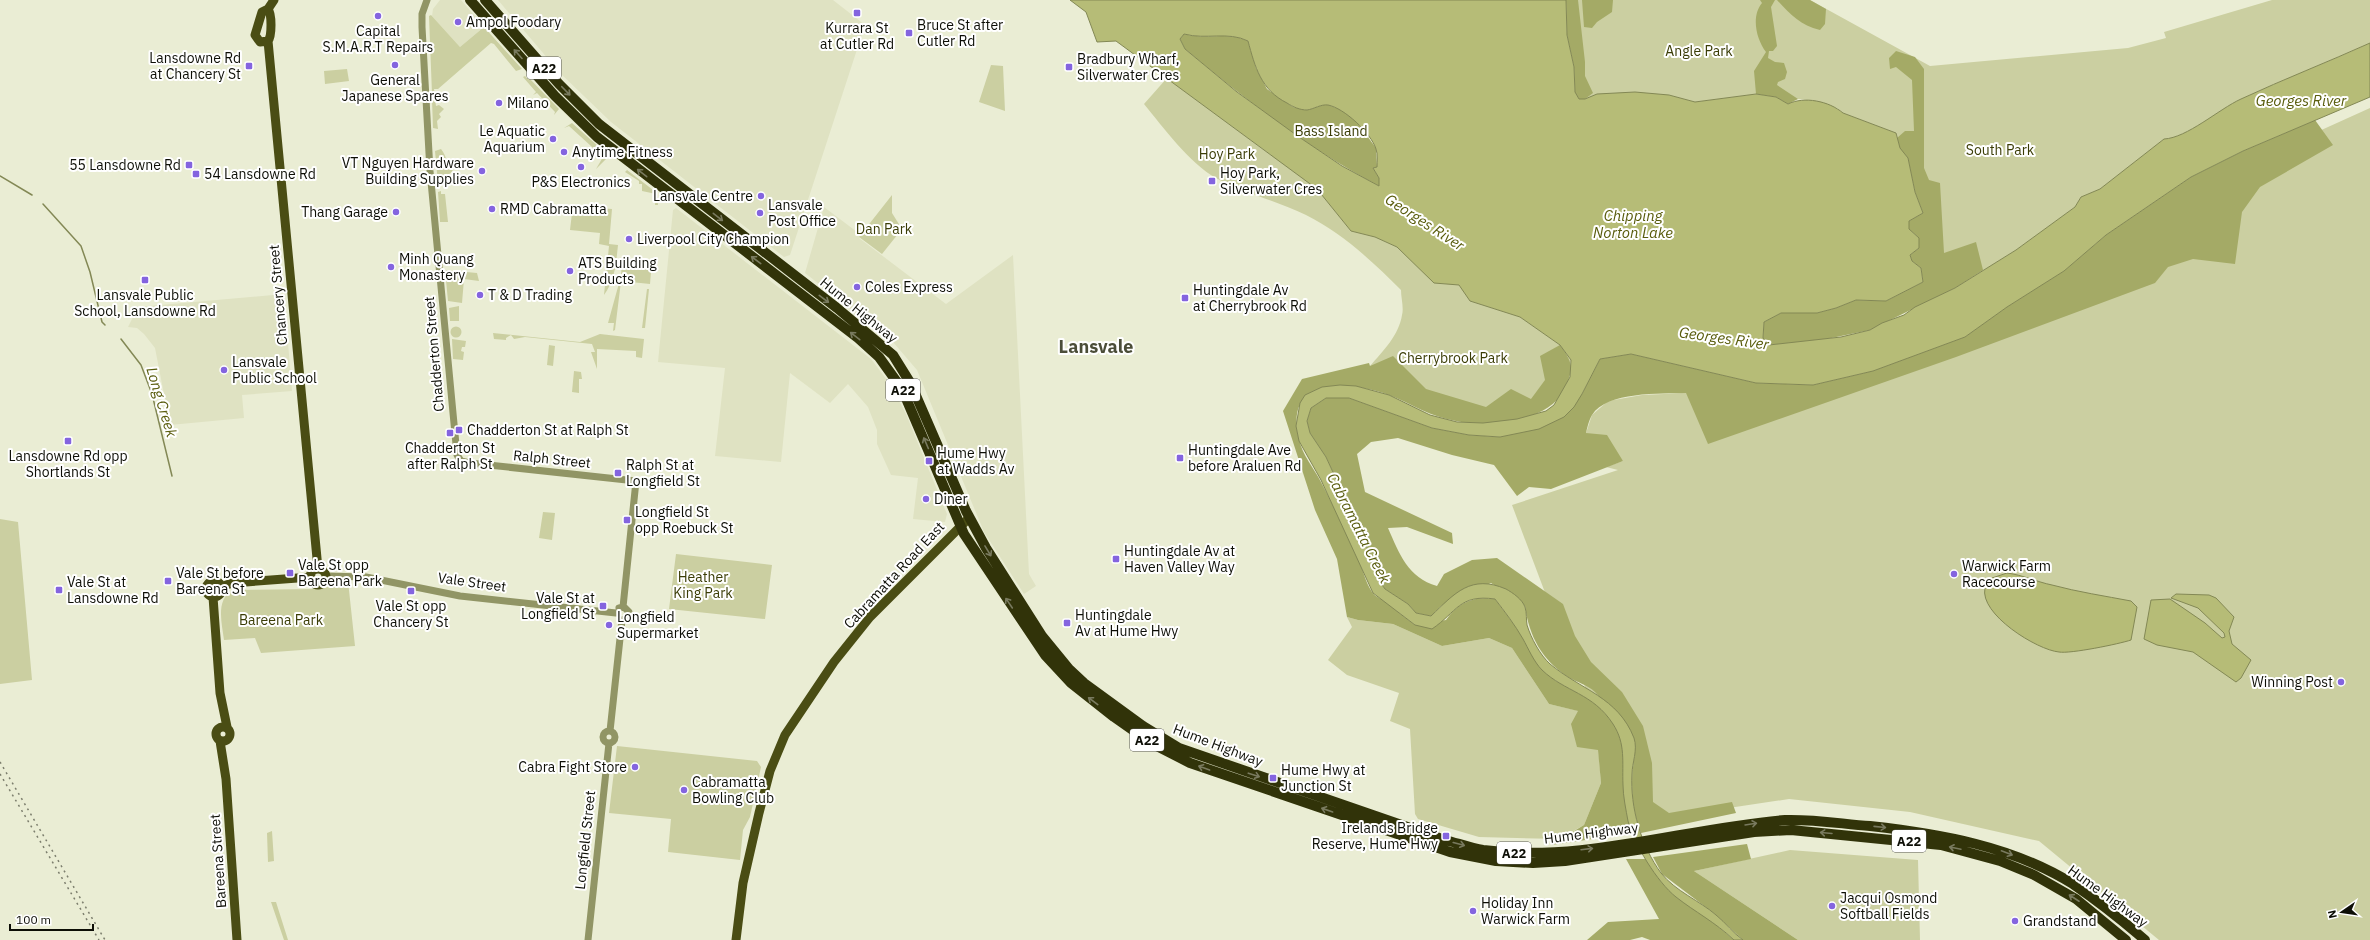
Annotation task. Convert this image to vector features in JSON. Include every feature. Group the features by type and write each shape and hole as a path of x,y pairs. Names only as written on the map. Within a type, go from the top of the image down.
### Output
{"highway":[{"name":"Hume Highway","path":"470,0 555,96 597,137 858,338 879,357 899,383 907,399 960,526 985,568 1052,664 1080,692 1151,743 1177,757 1377,827 1479,859 1533,864 1565,861 1624,848 1667,841 1754,832 1791,830 1902,835 1968,841 2004,852 2059,876 2089,896 2145,940"},
{"name":"Hume Highway","path":"484,0 559,84 599,124 837,308 893,355 905,372 920,403 969,518 1008,584 1042,636 1069,669 1142,726 1179,748 1378,817 1482,850 1535,853 1624,848"},
{"name":"Hume Highway","path":"1902,835 1958,849 2018,867 2076,899 2126,940"}],"main road":[{"path":"268,42 260,42 255,35 262,12 268,9 274,0"},
{"name":"Chancery Street","path":"268,9 271,14 271,37 268,42 318,570"},
{"name":"Cabramatta Road East","path":"736,940 743,883 759,812 770,771 780,745 834,662 870,617 969,518"},
{"path":"318,570 322,570 326,576 323,583 319,585 314,583 311,577 312,573 318,570"},
{"path":"221,587 232,583 311,577"},
{"path":"215,582 221,587 220,594 213,597 206,591 208,584 215,582"},
{"name":"Bareena Street","path":"213,597 220,693 218,699 223,728 229,733 223,740 229,771 226,779 237,940"}],"street":[{"name":"Chadderton Street","path":"427,0 422,14 422,27 430,171 456,450 459,458 465,462"},
{"name":"Ralph Street","path":"465,462 636,481 623,607"},
{"name":"Vale Street","path":"326,576 366,577 460,596 616,613"},
{"path":"623,607 628,610 629,614 628,618 622,620 618,619 616,613 618,608 623,607"},
{"name":"Longfield Street","path":"588,940 608,743 613,742 616,739 614,733 610,731 622,620"}],"shaded area":[{"name":"Ampol Foodary","path":"440,0 461,0 484,27 460,47 432,16 433,9"},
{"path":"498,0 833,0 865,25 790,255 784,257 611,122 560,73"},
{"path":"824,207 861,235 859,238 946,304 1013,255 1029,574 1036,586 1024,594 984,532 917,370 893,342 805,273"},
{"path":"676,208 871,359 890,384 906,414 947,514 945,522 913,519 918,478 891,475 877,444 877,430 868,407 848,384 830,403 790,373 781,462 715,456 725,368 658,362 673,210"},
{"name":"Lansvale Public School","path":"284,294 292,391 242,395 244,418 170,425 155,348 137,328 128,327 138,307"}],"green space":[{"name":"South Park","path":"1566,0 1810,0 1930,66 2128,48 2166,38 2164,32 2272,0 2370,0 2370,43 2273,84 2232,104 2193,129 2183,134 2164,139 2100,189 2081,197 2075,207 2016,250 1955,288 1900,149 1896,133 1843,113 1837,108 1815,101 1756,94 1695,102 1669,95 1585,99"},
{"path":"1566,0 1578,0 1585,62 1585,76 1593,93 1585,99 1579,99 1575,93 1574,67 1567,35"},
{"path":"1582,0 1613,0 1612,12 1597,22 1592,28 1584,27"},
{"path":"1760,0 1775,0 1771,7 1777,46 1773,51 1769,51 1768,58 1775,62 1784,63 1787,72 1785,79 1778,82 1777,85 1798,99 1788,104 1776,97 1756,94 1754,71 1766,52 1757,34 1756,28 1757,14 1762,3"},
{"path":"1777,0 1810,0 1826,9 1825,24 1820,30 1801,22 1791,15"},
{"path":"431,15 460,47 484,27 522,69 516,71 494,44 491,43 438,89 434,89 435,94 432,94 429,16"},
{"name":"Bass Island","path":"1184,34 1192,36 1225,36 1240,38 1248,41 1256,68 1267,89 1293,107 1307,110 1326,104 1342,110 1356,121 1376,148 1377,167 1373,168 1379,178 1379,186 1353,172 1303,140 1231,87 1185,49 1180,39"},
{"path":"1896,51 1915,57 1924,69 1924,168 1929,180 1940,183 1944,253 1976,242 1983,270 1955,288 1870,330 1812,342 1769,345 1763,338 1764,322 1781,313 1817,313 1836,308 1856,300 1886,301 1923,282 1921,268 1912,261 1910,255 1919,248 1919,238 1909,229 1909,221 1923,213 1915,192 1908,158 1900,149 1897,138 1905,131 1914,131 1912,80 1896,67 1890,69 1889,58"},
{"path":"991,65 1003,66 1005,111 979,102"},
{"path":"347,69 349,81 325,84 324,71"},
{"path":"525,76 527,78 528,77 559,109 554,115 555,112 537,93 533,95 536,92 523,77"},
{"name":"Cherrybrook Park","path":"1167,78 1317,189 1351,231 1375,237 1397,247 1435,283 1459,284 1470,301 1520,317 1560,345 1571,360 1560,397 1483,423 1370,366 1390,342 1398,329 1403,312 1401,290 1356,248 1332,230 1295,210 1249,193 1216,178 1186,154 1144,104"},
{"path":"435,99 436,106 439,105 444,109 439,114 441,117 437,121 438,129 433,128 432,100"},
{"name":"Warwick Farm Racecourse","path":"2370,108 2370,940 2159,940 2039,841 1910,812 1789,799 1649,820 1564,643 1512,505 1618,470 1606,467 1623,461 1586,433 1592,415 1608,401 1642,395 1686,393 1794,412 2224,174"},
{"path":"2315,120 2333,145 2260,187 2242,212 2235,264 2193,259 2168,267 2155,283 1956,357 1708,444 1686,393 1635,395 1621,398 1599,407 1592,415 1586,433 1607,435 1623,461 1551,489 1529,487 1517,496 1494,465 1452,455 1398,438 1371,442 1357,454 1365,492 1452,533 1453,544 1407,527 1388,528 1406,563 1419,577 1437,586 1444,574 1472,560 1497,558 1563,604 1575,636 1591,662 1622,692 1643,726 1652,763 1653,802 1669,813 1732,802 1736,813 1641,833 1635,814 1632,794 1632,774 1635,754 1610,713 1595,692 1589,687 1568,677 1544,655 1538,646 1530,627 1525,606 1491,583 1441,606 1431,616 1416,613 1408,604 1385,589 1377,578 1365,542 1326,457 1310,433 1307,421 1311,408 1326,398 1349,398 1432,428 1469,435 1500,437 1582,394 1600,359 1631,354 1756,383 1813,385 1873,371 1965,337 2007,307 2064,271 2106,235 2191,177 2243,151"},
{"path":"572,123 609,156 596,169 603,157 569,126 564,128"},
{"path":"441,149 453,171 438,183 435,151"},
{"path":"627,170 657,193 658,205 655,205 656,194 642,191 642,184 639,184 639,181 625,172"},
{"path":"441,191 441,194 445,194 448,222 440,222 438,192"},
{"name":"Dan Park","path":"892,195 892,213 902,229 882,254 859,237"},
{"path":"540,204 612,209 609,244 618,245 613,278 604,295 609,246 599,244 600,233 570,230 572,213 540,209"},
{"path":"633,258 652,260 650,284 621,281 615,330 613,331 614,323 608,323 621,276 622,259 633,260"},
{"path":"445,270 477,273 479,281 464,279 462,303 448,301"},
{"path":"647,289 649,289 645,328 642,328"},
{"path":"459,306 459,321 450,321 449,308"},
{"path":"456,326 460,328 462,332 460,336 456,338 452,336 450,332 452,328"},
{"path":"493,333 580,342 600,334 644,339 642,358 636,357 636,351 597,349 597,369 591,352 595,352 592,344 525,337 514,339 511,335 506,338 506,340 494,339"},
{"path":"452,339 466,341 465,347 462,347 461,351 464,352 463,360 453,359"},
{"path":"549,345 555,346 553,366 547,365"},
{"path":"1560,345 1570,362 1571,372 1569,378 1556,401 1545,410 1531,416 1499,422 1469,423 1456,421 1438,417 1389,395 1373,390 1338,386 1323,388 1310,393 1301,403 1297,418 1299,439 1303,450 1340,520 1373,594 1386,602 1415,625 1446,620 1461,605 1473,600 1480,598 1495,599 1519,631 1541,669 1556,681 1596,703 1613,723 1622,740 1624,763 1623,784 1629,822 1634,833 1551,845 1584,825 1601,783 1598,750 1577,747 1571,724 1578,711 1549,704 1512,648 1489,638 1442,646 1393,624 1358,620 1347,617 1337,559 1315,510 1283,411 1302,379 1369,363 1370,366 1393,356 1426,389 1486,407 1511,389 1531,399 1545,380 1540,356"},
{"path":"574,371 581,372 582,379 579,379 579,393 572,392"},
{"path":"543,512 555,513 552,540 539,538"},
{"path":"0,519 18,522 32,680 0,684"},
{"name":"Heather King Park","path":"676,554 772,565 765,619 669,609"},
{"name":"Bareena Park","path":"348,581 355,646 261,653 255,638 224,640 221,620 222,606 227,594 233,590 315,589"},
{"path":"1347,617 1358,620 1393,624 1442,646 1489,638 1512,648 1549,704 1579,711 1596,720 1601,783 1584,825 1559,839 1479,837 1418,819 1415,814 1410,729 1390,721 1399,693 1347,675 1328,660 1352,627"},
{"name":"Cabramatta Bowling Club","path":"617,746 757,761 761,767 750,817 743,830 740,860 668,852 671,819 609,813"},
{"path":"272,831 274,861 268,862 267,833"},
{"path":"1747,844 1751,859 1694,871 1798,940 1743,940 1716,915 1662,874 1653,857"},
{"name":"Jacqui Osmond Softball Fields","path":"1790,850 1918,860 1920,940 1798,940 1694,871"},
{"path":"1626,859 1647,859 1662,883 1676,897 1707,917 1734,940 1650,940 1642,937 1630,940 1587,940 1608,922 1659,919"},
{"path":"271,902 276,902 288,940 284,940"}],"water":[{"name":"Chipping Norton Lake","path":"1070,0 1566,0 1567,35 1574,67 1575,92 1579,99 1585,99 1597,94 1635,92 1669,95 1695,102 1756,94 1776,97 1788,104 1801,100 1824,103 1831,105 1843,113 1896,133 1900,148 1908,158 1915,192 1923,213 1909,221 1909,229 1919,238 1919,248 1910,255 1912,261 1921,268 1923,282 1886,301 1856,300 1836,308 1817,313 1781,313 1764,322 1763,338 1769,345 1841,337 1870,330 1882,323 1904,315 1915,307 1955,288 2016,250 2075,207 2081,197 2100,189 2164,139 2183,134 2193,129 2232,104 2273,84 2370,43 2370,97 2243,151 2191,177 2106,235 2064,271 2007,307 1965,337 1873,371 1813,385 1756,383 1631,354 1600,359 1574,407 1564,417 1539,429 1500,437 1469,435 1432,428 1349,398 1326,398 1311,408 1307,421 1310,433 1326,457 1365,542 1377,578 1385,589 1408,604 1416,613 1431,616 1456,593 1473,585 1494,585 1506,589 1520,599 1525,607 1527,625 1531,635 1539,651 1546,660 1562,673 1609,703 1627,724 1635,743 1632,787 1635,813 1643,839 1654,862 1661,873 1673,885 1710,910 1743,940 1734,940 1720,928 1676,897 1661,882 1647,862 1635,840 1626,812 1623,789 1622,746 1617,731 1605,714 1588,699 1560,683 1539,667 1517,629 1495,599 1473,599 1466,602 1459,606 1432,629 1415,625 1373,593 1321,480 1299,441 1296,426 1300,403 1305,395 1322,387 1340,385 1356,386 1389,395 1430,415 1457,422 1483,423 1517,419 1546,411 1554,405 1570,377 1571,360 1560,345 1520,317 1470,301 1459,285 1434,283 1397,247 1375,237 1351,231 1317,189 1116,41 1097,42 1086,12","holes":["1184,34 1192,36 1225,36 1240,38 1248,41 1253,60 1260,77 1265,85 1278,98 1299,109 1307,110 1328,105 1349,116 1369,136 1376,149 1377,167 1373,168 1379,178 1379,186 1342,166 1237,92 1185,49 1180,39"]},
{"path":"2007,573 2072,590 2131,601 2137,607 2131,640 2073,652 2059,652 2049,650 2024,638 2000,619 1991,609 1986,598 1985,588 1992,578"},
{"path":"2176,594 2209,595 2216,598 2234,617 2229,631 2232,644 2251,660 2241,678 2236,682 2193,652 2157,645 2144,639 2151,600 2170,599 2205,623 2222,638 2225,637 2224,633 2198,608 2171,598"}],"waterway":[{"name":"Long Creek","path":"0,176 32,195"},
{"name":"Long Creek","path":"43,204 81,246 90,272 102,322 105,325"},
{"name":"Long Creek","path":"121,339 141,365 152,394 172,476"}],"railway":[{"path":"0,762 105,940"},
{"path":"0,774 99,940"}],"place":[{"name":"Kurrara St at Cutler Rd","path":"857,13"},
{"name":"Capital S.M.A.R.T Repairs","path":"378,16"},
{"name":"Ampol Foodary","path":"458,22"},
{"name":"Bruce St after Cutler Rd","path":"909,33"},
{"name":"General Japanese Spares","path":"395,65"},
{"name":"Lansdowne Rd at Chancery St","path":"249,66"},
{"name":"Bradbury Wharf, Silverwater Cres","path":"1069,67"},
{"name":"Milano","path":"499,103"},
{"name":"Le Aquatic Aquarium","path":"553,139"},
{"name":"Anytime Fitness","path":"564,152"},
{"name":"55 Lansdowne Rd","path":"189,165"},
{"name":"P&S Electronics","path":"581,167"},
{"name":"VT Nguyen Hardware Building Supplies","path":"482,171"},
{"name":"54 Lansdowne Rd","path":"196,174"},
{"name":"Hoy Park, Silverwater Cres","path":"1212,181"},
{"name":"Lansvale Centre","path":"761,196"},
{"name":"RMD Cabramatta","path":"492,209"},
{"name":"Thang Garage","path":"396,212"},
{"name":"Lansvale Post Office","path":"760,213"},
{"name":"Liverpool City Champion","path":"629,239"},
{"name":"Minh Quang Monastery","path":"391,267"},
{"name":"ATS Building Products","path":"570,271"},
{"name":"Lansvale Public School, Lansdowne Rd","path":"145,280"},
{"name":"Coles Express","path":"857,287"},
{"name":"T & D Trading","path":"480,295"},
{"name":"Huntingdale Av at Cherrybrook Rd","path":"1185,298"},
{"name":"Lansvale Public School","path":"224,370"},
{"name":"Chadderton St at Ralph St","path":"459,430"},
{"name":"Chadderton St after Ralph St","path":"450,433"},
{"name":"Lansdowne Rd opp Shortlands St","path":"68,441"},
{"name":"Huntingdale Ave before Araluen Rd","path":"1180,458"},
{"name":"Hume Hwy at Wadds Av","path":"929,461"},
{"name":"Ralph St at Longfield St","path":"618,473"},
{"name":"Diner","path":"926,499"},
{"name":"Longfield St opp Roebuck St","path":"627,520"},
{"name":"Huntingdale Av at Haven Valley Way","path":"1116,559"},
{"name":"Vale St opp Bareena Park","path":"290,573"},
{"name":"Warwick Farm Racecourse","path":"1954,574"},
{"name":"Vale St before Bareena St","path":"168,581"},
{"name":"Vale St at Lansdowne Rd","path":"59,590"},
{"name":"Vale St opp Chancery St","path":"411,591"},
{"name":"Vale St at Longfield St","path":"603,606"},
{"name":"Huntingdale Av at Hume Hwy","path":"1067,623"},
{"name":"Longfield Supermarket","path":"609,625"},
{"name":"Winning Post","path":"2341,682"},
{"name":"Cabra Fight Store","path":"635,767"},
{"name":"Hume Hwy at Junction St","path":"1273,778"},
{"name":"Cabramatta Bowling Club","path":"684,790"},
{"name":"Irelands Bridge Reserve, Hume Hwy","path":"1446,836"},
{"name":"Jacqui Osmond Softball Fields","path":"1832,906"},
{"name":"Holiday Inn Warwick Farm","path":"1473,911"},
{"name":"Grandstand","path":"2015,921"}],"district":[{"name":"Lansvale","path":"1096,346"}],"park label":[{"name":"Angle Park","path":"1699,51"},
{"name":"Hoy Park","path":"1227,154"}],"water label":[{"name":"Georges River","path":"2301,100"},
{"name":"Georges River","path":"1425,222"},
{"name":"Georges River","path":"1724,338"},
{"name":"Cabramatta Creek","path":"1359,528"}]}
